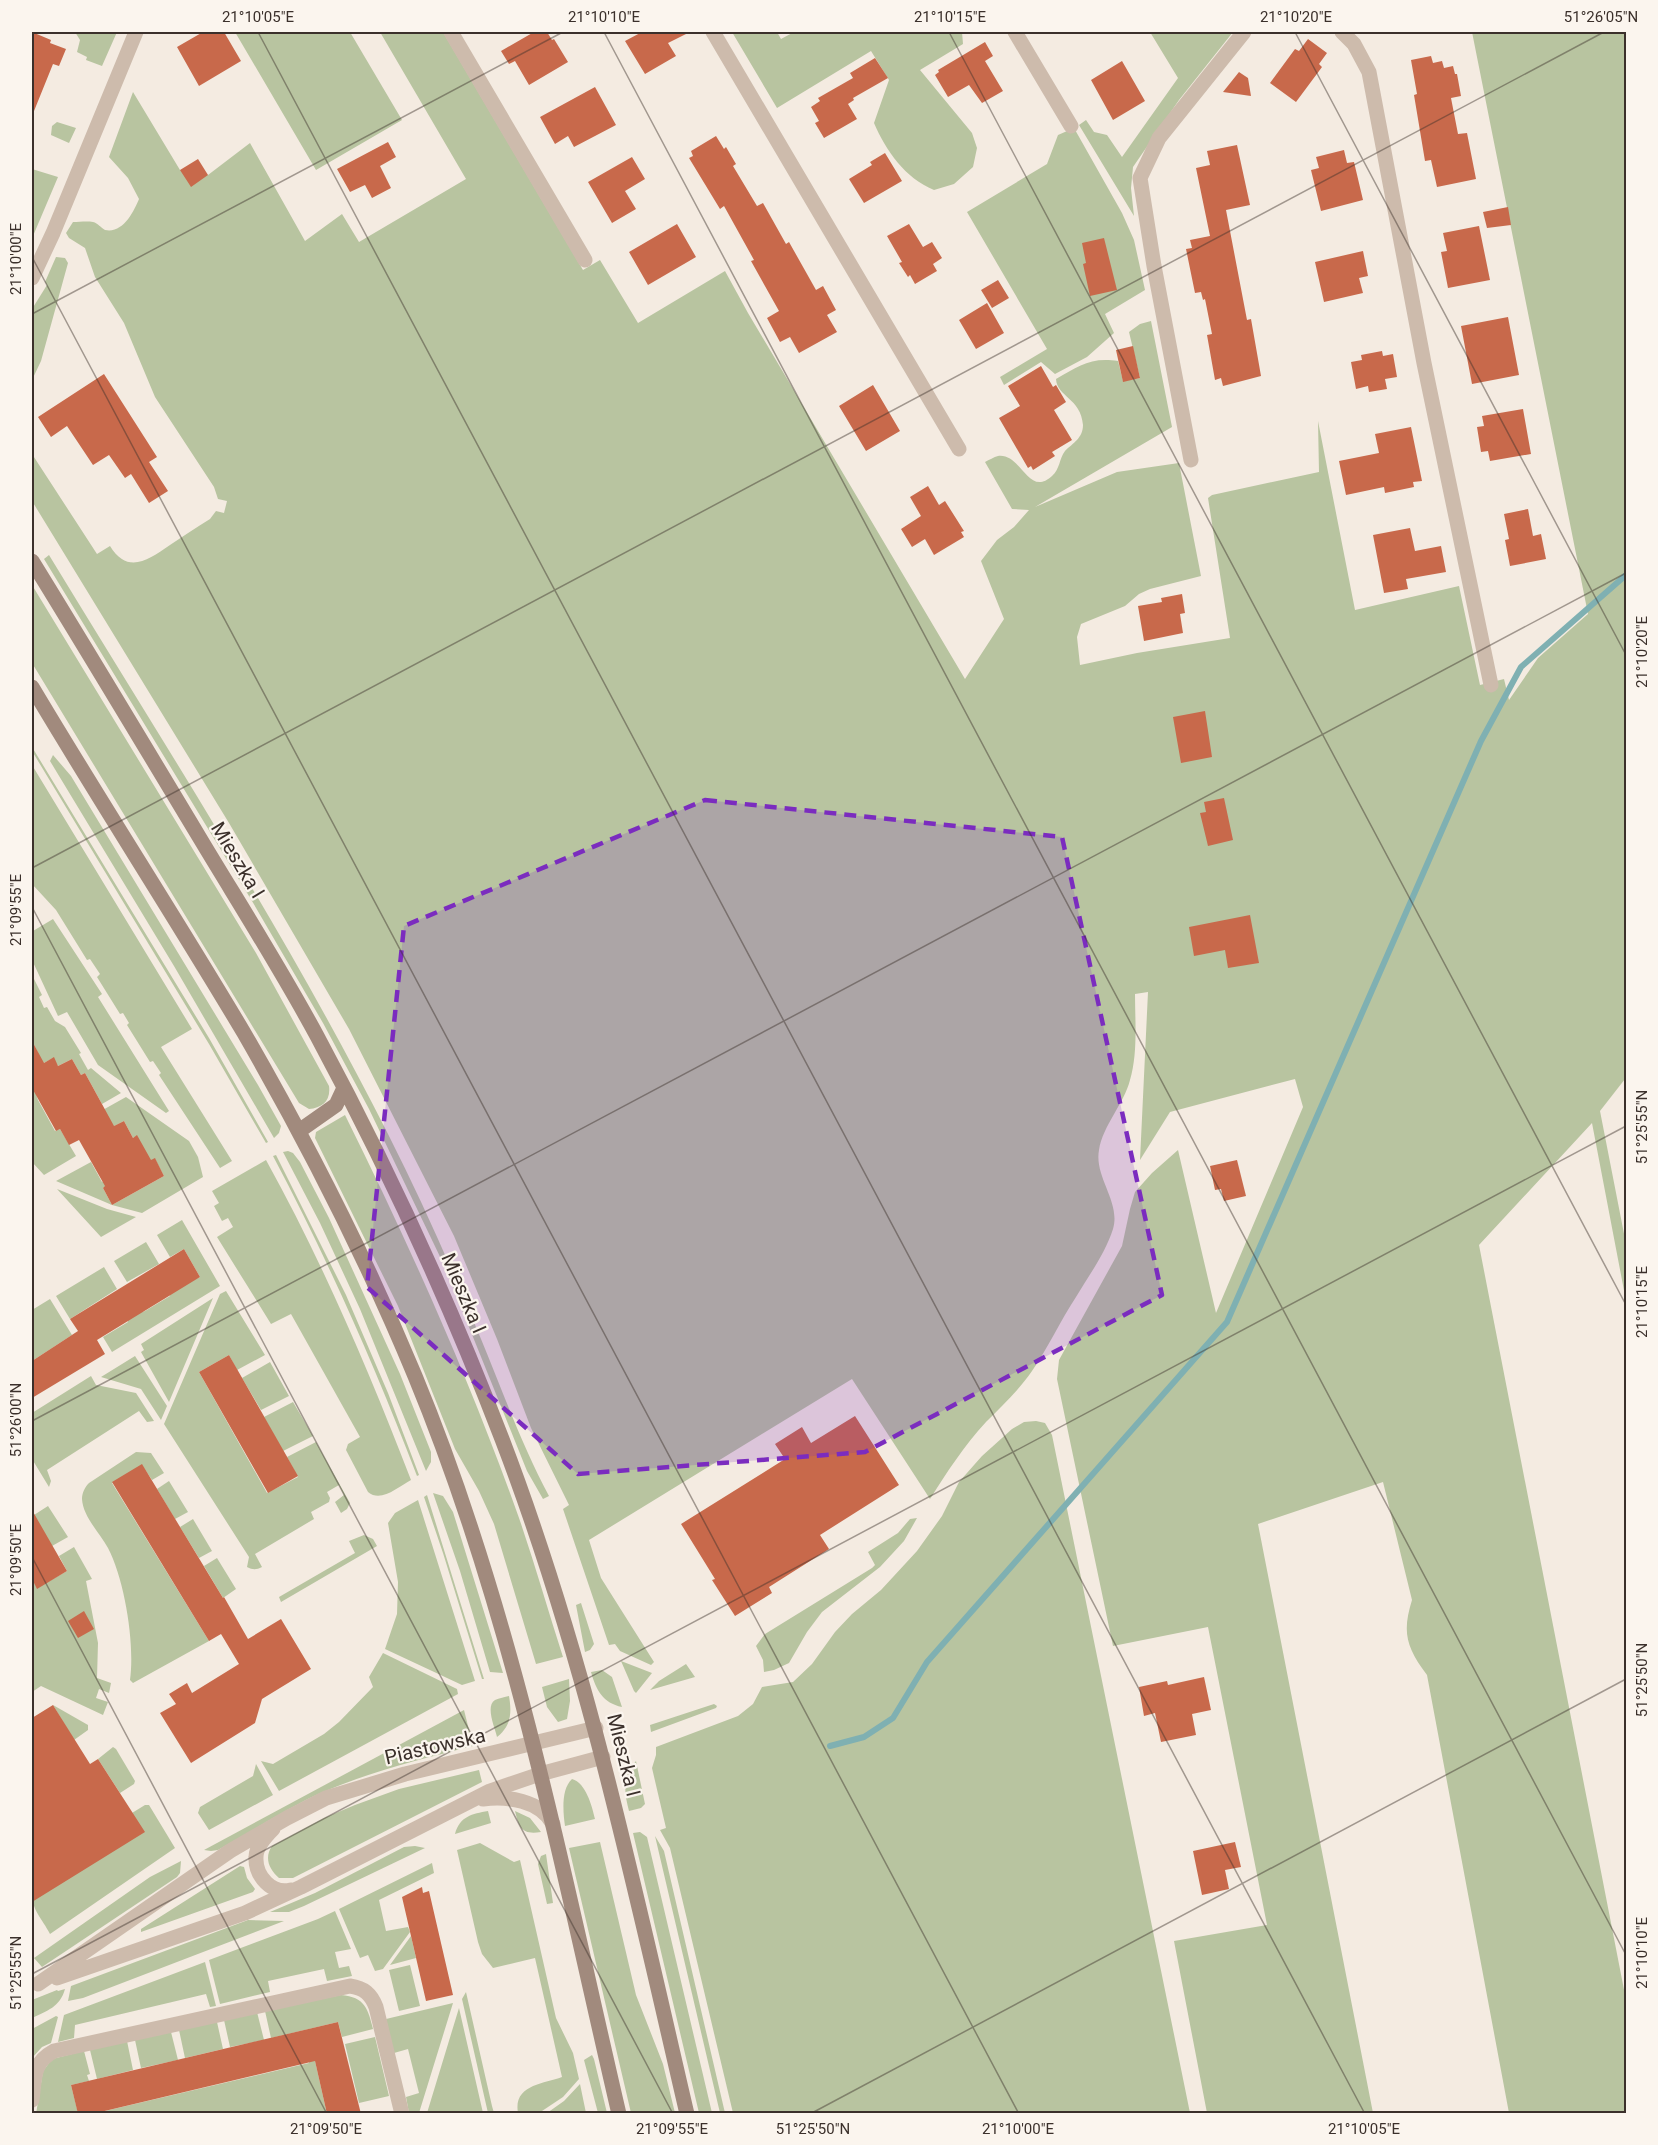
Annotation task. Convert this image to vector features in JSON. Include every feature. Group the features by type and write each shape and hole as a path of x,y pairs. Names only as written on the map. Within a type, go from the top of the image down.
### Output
{"street":[{"path":"32,278 53,233 136,32"},
{"path":"451,32 585,260"},
{"path":"713,32 959,449"},
{"path":"1015,32 1071,126"},
{"path":"1191,460 1154,266 1140,178 1159,138 1244,32"},
{"path":"1342,32 1354,44 1369,72 1424,363 1491,684"},
{"name":"Mieszka I","path":"32,561 315,1032 422,1247 503,1441 574,1651 596,1728 687,2114"},
{"path":"32,687 238,1023 299,1131 365,1262 416,1379 484,1569 533,1744 619,2114"},
{"path":"299,1131 336,1105 344,1088"},
{"name":"Piastowska","path":"35,1986 201,1871 287,1818 327,1798 405,1774 596,1728"},
{"name":"Piastowska","path":"35,1986 238,1915 301,1887 497,1788 603,1757"},
{"name":"Piastowska","path":"471,1801 502,1798 518,1801 546,1812 553,1824"},
{"name":"Piastowska","path":"287,1818 262,1842 256,1857 257,1866 264,1880 275,1890 285,1892 301,1887"},
{"path":"32,2100 36,2068 43,2057 54,2051 350,1986 369,1994 376,2007 402,2114"}],"highlighted area":[{"path":"705,800 1062,837 1162,1295 865,1452 578,1474 367,1287 404,926"}],"green space":[{"path":"75,32 117,32 102,66 86,60 87,57 77,52 80,40"},
{"path":"235,32 350,32 402,120 316,170"},
{"path":"380,32 443,32 583,270 600,260 638,323 725,271 965,679 1004,619 981,561 997,540 1014,527 1029,510 1012,509 985,462 998,456 1006,457 1037,482 1052,476 1065,451 1083,430 1078,409 1060,390 1056,379 1071,370 1100,360 1118,361 1123,381 1140,378 1129,332 1140,324 1151,321 1172,427 1035,507 1117,472 1179,463 1201,576 1150,589 1139,594 1125,606 1081,624 1077,637 1080,665 1230,638 1208,498 1212,495 1319,472 1318,421 1355,610 1459,586 1480,685 1504,679 1509,700 1538,658 1588,614 1472,32 1626,32 1626,1085 1625,1079 1600,1111 1626,1244 1626,1301 1592,1123 1479,1245 1626,2000 1626,2113 1509,2113 1427,1675 1414,1656 1408,1639 1407,1621 1412,1600 1383,1482 1258,1524 1373,2113 1207,2113 1174,1941 1267,1925 1208,1627 1113,1646 1057,1379 1059,1360 1122,1246 1135,1192 1178,1150 1216,1313 1303,1107 1295,1079 1170,1112 1140,1160 1148,992 1135,994 1133,1070 1127,1089 1105,1132 1099,1150 1100,1170 1113,1209 1113,1229 1110,1238 1032,1371 970,1440 930,1499 852,1379 589,1540 601,1578 654,1662 651,1665 620,1651 615,1644 609,1645 563,1509 569,1505 531,1428 454,1236 349,1029 229,823 32,501 32,454 97,554 110,546 124,560 138,562 154,556 210,519 216,511 224,513 227,501 218,499 214,487 155,397 124,323 95,277 85,248 69,238 66,233 73,222 93,222 105,230 117,229 127,221 137,204 139,199 128,178 109,157 133,92 180,170 208,175 250,143 305,241 342,214 359,242 466,179"},
{"path":"732,32 777,32 781,39 794,32 962,32 963,44 920,70 972,133 977,148 973,167 954,184 934,190 905,171 884,144 874,123 889,80 871,51 777,108"},
{"path":"1150,32 1233,32 1179,100 1133,167 1131,188 1134,216 1079,125 1086,120 1094,132 1107,135 1122,157 1178,78"},
{"path":"57,122 76,128 69,143 51,135 52,126"},
{"path":"1074,128 1122,213 1134,240 1145,290 1105,314 1114,333 1087,357 1055,374 1041,362 1004,385 1000,377 1047,349 967,212 1047,164 1058,135"},
{"path":"32,169 58,177 33,236 32,235"},
{"path":"56,257 65,258 68,263 41,361 32,380 32,309 47,285 45,282"},
{"path":"49,555 267,913 349,1060 425,1210 521,1438 549,1496 543,1499 527,1471 444,1265 369,1109 323,1023 252,901 44,559"},
{"path":"32,585 256,953 329,1086 329,1096 322,1105 309,1109 299,1103 32,663"},
{"path":"32,747 209,1038 268,1142 266,1143 209,1044 32,751"},
{"path":"53,755 71,776 258,1085 281,1126 274,1138 174,966 50,761"},
{"path":"32,765 192,1029 161,1047 232,1161 220,1168 159,1075 161,1073 153,1061 150,1062 127,1025 129,1023 123,1013 120,1014 97,977 100,974 90,959 87,960 56,910 32,884"},
{"path":"53,919 102,994 98,997 169,1111 166,1113 98,1065 67,1012 58,1016 32,960 33,931"},
{"path":"32,975 42,995 39,997 44,1008 47,1007 55,1021 65,1027 81,1053 79,1054 88,1070 91,1068 121,1093 102,1104 85,1073 81,1075 72,1059 58,1066 53,1058 35,1068 32,1056 38,1053 32,1041"},
{"path":"32,1082 38,1100 55,1131 60,1129 76,1156 44,1175 32,1162"},
{"path":"126,1097 189,1141 198,1157 203,1177 142,1213 112,1205 164,1176 155,1159 148,1162 137,1136 133,1138 124,1121 101,1133 92,1116"},
{"path":"345,1115 393,1214 460,1364 519,1518 563,1657 536,1664 494,1524 479,1491 455,1449 398,1306 315,1138 316,1132"},
{"path":"283,1152 293,1153 300,1162 329,1218 400,1374 431,1452 431,1462 426,1471 360,1309 320,1223"},
{"path":"276,1155 346,1295 388,1393 419,1475 417,1476 385,1394 332,1274 273,1156"},
{"path":"266,1160 307,1238 344,1318 411,1480 384,1495 378,1496 368,1492 346,1450 348,1444 360,1437 291,1314 271,1324 217,1237 233,1227 228,1218 222,1221 214,1206 219,1203 212,1191"},
{"path":"91,1162 102,1182 108,1179 110,1183 103,1188 112,1205 56,1181"},
{"path":"57,1189 107,1209 136,1217 101,1237"},
{"path":"182,1220 220,1286 112,1352 103,1337 128,1322 126,1317 145,1311 170,1296 168,1291 200,1277 184,1249 170,1257 157,1235"},
{"path":"146,1242 159,1264 127,1282 114,1261"},
{"path":"104,1267 117,1289 70,1319 56,1296"},
{"path":"226,1291 265,1355 237,1370 229,1355 199,1372 267,1493 298,1477 287,1457 316,1442 350,1503 341,1513 335,1502 344,1495 339,1485 327,1492 329,1502 311,1512 314,1519 255,1554 262,1567 256,1569 247,1567 249,1557 164,1424 220,1294"},
{"path":"213,1298 169,1402 141,1352 144,1350 141,1344"},
{"path":"50,1299 72,1335 32,1361 32,1310"},
{"path":"135,1356 167,1406 161,1420 141,1389 101,1377"},
{"path":"270,1362 289,1396 261,1410 242,1378"},
{"path":"91,1376 96,1385 136,1393 154,1421 147,1422 139,1411 47,1470 51,1481 49,1487 32,1459 32,1413"},
{"path":"293,1402 313,1436 283,1451 264,1417"},
{"path":"1024,1422 1045,1423 1052,1435 1190,2113 733,2113 670,1848 660,1830 666,1828 652,1768 656,1747 738,1716 753,1704 762,1687 793,1682 812,1664 835,1632 852,1614 881,1590 917,1551 942,1516 959,1482 982,1456 1012,1429"},
{"path":"136,1452 151,1453 164,1473 152,1480 142,1465 112,1483 209,1641 133,1683 130,1680 130,1631 124,1595 108,1548 85,1512 82,1499 89,1483"},
{"path":"169,1481 188,1512 175,1519 157,1489"},
{"path":"433,1493 443,1496 453,1512 503,1673 490,1672 460,1571"},
{"path":"427,1495 484,1679 482,1679 424,1497"},
{"path":"418,1500 475,1681 462,1685 385,1649 397,1614 398,1582 388,1523 395,1513"},
{"path":"48,1506 68,1537 52,1546 34,1515"},
{"path":"917,1518 904,1541 880,1567 822,1612 789,1663 764,1672 763,1660 756,1646 765,1634 872,1568 875,1565 868,1552 898,1533 910,1519"},
{"path":"193,1519 212,1551 199,1558 180,1527"},
{"path":"364,1535 373,1539 377,1546 281,1602 279,1597 355,1553 349,1541"},
{"path":"74,1547 92,1579 86,1581 98,1643 97,1678 111,1683 109,1693 99,1689 96,1698 108,1702 103,1715 41,1686 32,1692 32,1579 37,1588 67,1571 59,1556"},
{"path":"217,1558 236,1589 223,1598 204,1566"},
{"path":"581,1603 594,1644 590,1650 585,1652 576,1605"},
{"path":"383,1653 457,1689 458,1694 279,1791 261,1761 273,1764 324,1734 339,1722 373,1687 369,1677"},
{"path":"621,1661 652,1673 636,1693 634,1691"},
{"path":"686,1664 695,1677 650,1690 659,1681"},
{"path":"602,1670 612,1677 622,1707 605,1699 598,1690 591,1672"},
{"path":"569,1679 570,1701 567,1719 558,1722 547,1707 542,1687"},
{"path":"509,1696 508,1724 497,1737 491,1717 492,1703"},
{"path":"714,1704 716,1708 651,1732 650,1725"},
{"path":"53,1705 88,1725 88,1730 74,1740"},
{"path":"464,1710 473,1746 397,1766 341,1785 296,1805 218,1850 204,1850"},
{"path":"113,1747 135,1781 120,1793 98,1759"},
{"path":"636,1761 645,1804 641,1808 629,1811 625,1784 628,1772"},
{"path":"256,1764 273,1795 209,1830 198,1813 200,1807 253,1776"},
{"path":"479,1770 482,1782 293,1878 279,1878 270,1867 268,1855 272,1846 324,1818 399,1789"},
{"path":"572,1779 585,1790 595,1819 565,1826 564,1795"},
{"path":"149,1805 175,1848 50,1934 36,1910 32,1893 35,1899 132,1813"},
{"path":"488,1811 491,1823 455,1834 463,1820"},
{"path":"515,1811 530,1818 541,1832 529,1832 522,1829"},
{"path":"640,1832 647,1837 712,2113 699,2113 633,1833"},
{"path":"655,1836 664,1851 725,2113 720,2113"},
{"path":"600,1842 636,1995 663,2064 675,2113 631,2113 569,1848"},
{"path":"480,1843 514,1862 520,1860 556,2018 573,2053 579,2079 563,2097 539,2113 518,2113 520,2097 531,2087 562,2077 535,1958 493,1968 482,1954 457,1850"},
{"path":"404,1847 425,1848 304,1906 289,1912 270,1912 315,1893"},
{"path":"546,1854 553,1903 547,1904 538,1864 541,1856"},
{"path":"181,1861 180,1873 177,1877 42,1967 34,1958 150,1877"},
{"path":"432,1863 434,1873 379,1900 386,1931 408,1927 410,1932 383,1969 375,1971 368,1955 360,1958 339,1909"},
{"path":"240,1866 244,1867 247,1878 255,1889 253,1892 141,1932 141,1929"},
{"path":"335,1911 351,1949 335,1952 339,1968 349,1966 352,1976 327,1981 324,1969 268,1981 270,1992 220,2004 209,1960"},
{"path":"248,1920 284,1921 83,1998 68,2001 71,1986"},
{"path":"411,1936 416,1958 390,1965"},
{"path":"205,1962 216,2006 210,2007 206,1994 75,2025 74,2038 58,2042 64,2015"},
{"path":"410,1965 420,2006 399,2011 389,1970"},
{"path":"65,1989 56,2004 32,2018 32,2000"},
{"path":"466,1992 494,2113 488,2113 462,1999"},
{"path":"341,1995 355,1998 364,2005 373,2029 342,2037 338,2022 271,2038 265,2011"},
{"path":"453,2003 419,2113 409,2113 406,2097 419,2093 408,2049 394,2053 386,2019"},
{"path":"459,2008 483,2113 427,2113"},
{"path":"257,2012 264,2040 230,2047 224,2020"},
{"path":"58,2017 51,2043 42,2047 32,2058 32,2029"},
{"path":"217,2022 223,2049 185,2058 179,2030"},
{"path":"171,2032 178,2060 141,2068 135,2040"},
{"path":"375,2037 389,2096 359,2103 345,2044"},
{"path":"127,2041 133,2070 97,2079 90,2050"},
{"path":"84,2051 90,2074 87,2075 89,2081 71,2085 78,2113 36,2114 43,2071 52,2059"},
{"path":"313,2052 327,2114 92,2114 309,2063 307,2053"},
{"path":"592,2055 607,2113 598,2113 584,2060"},
{"path":"580,2084 586,2113 547,2113 564,2101"}],"building":[{"path":"32,32 66,49 59,66 53,64 32,116"},
{"path":"203,32 224,32 241,61 199,86 177,47"},
{"path":"534,32 547,32 568,62 529,85 515,61 509,64 501,51"},
{"path":"642,32 690,32 668,43 676,56 645,74 625,41"},
{"path":"1308,39 1327,53 1319,64 1322,67 1296,102 1270,83 1295,49 1299,51"},
{"path":"985,42 993,56 985,61 1003,91 982,103 969,85 948,97 935,75 939,72 938,70"},
{"path":"1431,56 1433,63 1442,61 1444,68 1453,66 1457,74 1461,96 1451,98 1458,134 1467,133 1476,179 1437,187 1431,160 1425,161 1414,95 1417,94 1411,60"},
{"path":"875,58 888,78 853,98 854,100 848,104 857,119 824,138 815,123 819,121 811,107 820,101 818,98 853,78 850,73"},
{"path":"1122,61 1145,101 1113,120 1091,80"},
{"path":"1239,72 1248,78 1251,96 1223,92"},
{"path":"595,87 616,125 574,147 568,136 555,144 540,117"},
{"path":"716,136 736,164 733,166 757,206 763,203 786,244 789,242 816,290 823,286 836,310 827,315 837,332 799,353 790,337 780,342 767,318 779,311 751,261 754,260 724,206 720,209 689,158 693,156 691,151"},
{"path":"388,142 396,157 380,166 391,188 372,198 365,185 350,192 337,169"},
{"path":"1237,145 1250,205 1226,210 1247,320 1251,319 1261,376 1223,386 1221,378 1215,380 1207,335 1212,334 1205,299 1203,300 1201,292 1195,293 1186,249 1192,248 1190,240 1210,236 1196,168 1210,165 1207,151"},
{"path":"1344,150 1347,163 1354,162 1363,200 1321,211 1311,170 1319,168 1316,157"},
{"path":"885,153 902,181 864,203 849,179 872,165 870,162"},
{"path":"632,157 645,179 625,191 636,209 612,223 588,182"},
{"path":"198,159 208,175 191,187 180,170"},
{"path":"1508,207 1511,225 1487,228 1483,212"},
{"path":"677,224 696,257 648,285 629,252"},
{"path":"909,224 923,247 932,242 942,258 933,264 937,271 915,284 899,263 902,262 887,236"},
{"path":"1479,226 1490,280 1448,288 1441,252 1447,251 1443,233"},
{"path":"1104,238 1117,290 1090,296 1083,264 1086,263 1082,243"},
{"path":"1363,251 1368,276 1359,278 1363,293 1324,302 1315,262"},
{"path":"998,280 1009,298 992,308 981,290"},
{"path":"987,303 1004,333 976,349 959,320"},
{"path":"1508,317 1519,375 1472,384 1461,326"},
{"path":"1133,346 1140,378 1123,382 1116,350"},
{"path":"1382,351 1383,356 1393,354 1397,377 1385,379 1387,389 1369,392 1368,386 1356,389 1351,362 1362,360 1361,355"},
{"path":"1041,366 1053,387 1056,385 1066,402 1054,410 1072,440 1052,452 1055,456 1033,470 1031,466 1028,468 999,418 1020,406 1008,386"},
{"path":"104,374 157,457 149,462 168,491 149,503 131,474 125,478 109,455 93,465 67,426 51,437 38,417"},
{"path":"873,385 900,431 866,451 839,406"},
{"path":"1523,409 1531,454 1490,461 1488,451 1481,452 1477,427 1484,426 1482,416"},
{"path":"1411,427 1422,481 1413,482 1414,487 1385,493 1384,487 1346,495 1339,461 1379,453 1375,434"},
{"path":"928,486 939,505 945,501 964,531 961,532 964,537 934,555 925,539 912,547 901,529 921,516 910,497"},
{"path":"1528,509 1533,536 1541,534 1546,559 1510,566 1505,540 1509,539 1504,514"},
{"path":"1410,528 1415,551 1441,546 1446,572 1406,579 1408,589 1384,593 1373,535"},
{"path":"1182,594 1185,613 1180,614 1183,633 1144,641 1138,606 1162,602 1161,598"},
{"path":"1205,711 1212,757 1181,763 1173,717"},
{"path":"1224,798 1233,840 1208,846 1200,813 1206,812 1204,802"},
{"path":"1250,915 1259,963 1228,968 1225,950 1194,956 1189,927"},
{"path":"32,1041 44,1063 54,1057 58,1066 72,1059 81,1075 85,1073 114,1126 124,1121 133,1138 137,1135 151,1160 155,1158 164,1176 112,1205 103,1188 105,1186 79,1140 69,1145 60,1129 56,1131 32,1088"},
{"path":"1237,1160 1246,1196 1224,1201 1221,1189 1215,1190 1210,1166"},
{"path":"184,1249 200,1277 97,1340 105,1354 32,1398 32,1361 78,1331 70,1319"},
{"path":"229,1355 298,1476 268,1493 199,1372"},
{"path":"855,1416 899,1485 820,1535 829,1549 769,1587 772,1593 735,1616 681,1524 785,1459 775,1444 802,1427 811,1443"},
{"path":"142,1464 248,1639 281,1619 311,1669 262,1699 255,1723 191,1763 160,1713 176,1704 169,1694 187,1683 192,1693 239,1664 221,1634 209,1641 112,1482"},
{"path":"32,1510 67,1571 37,1589 32,1579"},
{"path":"84,1611 94,1629 78,1638 68,1621"},
{"path":"1204,1677 1211,1710 1192,1714 1196,1735 1161,1742 1155,1713 1144,1716 1139,1687 1167,1681 1168,1685"},
{"path":"53,1705 90,1764 98,1759 145,1832 32,1902 32,1718"},
{"path":"1235,1842 1241,1867 1225,1870 1229,1889 1202,1895 1193,1851"},
{"path":"422,1887 423,1893 429,1891 453,1995 426,2001 402,1897"},
{"path":"338,2022 361,2114 327,2114 315,2061 92,2114 78,2114 71,2085"}],"waterway":[{"path":"830,1746 864,1737 893,1718 927,1662 1227,1322 1481,741 1521,667 1626,575"}]}
